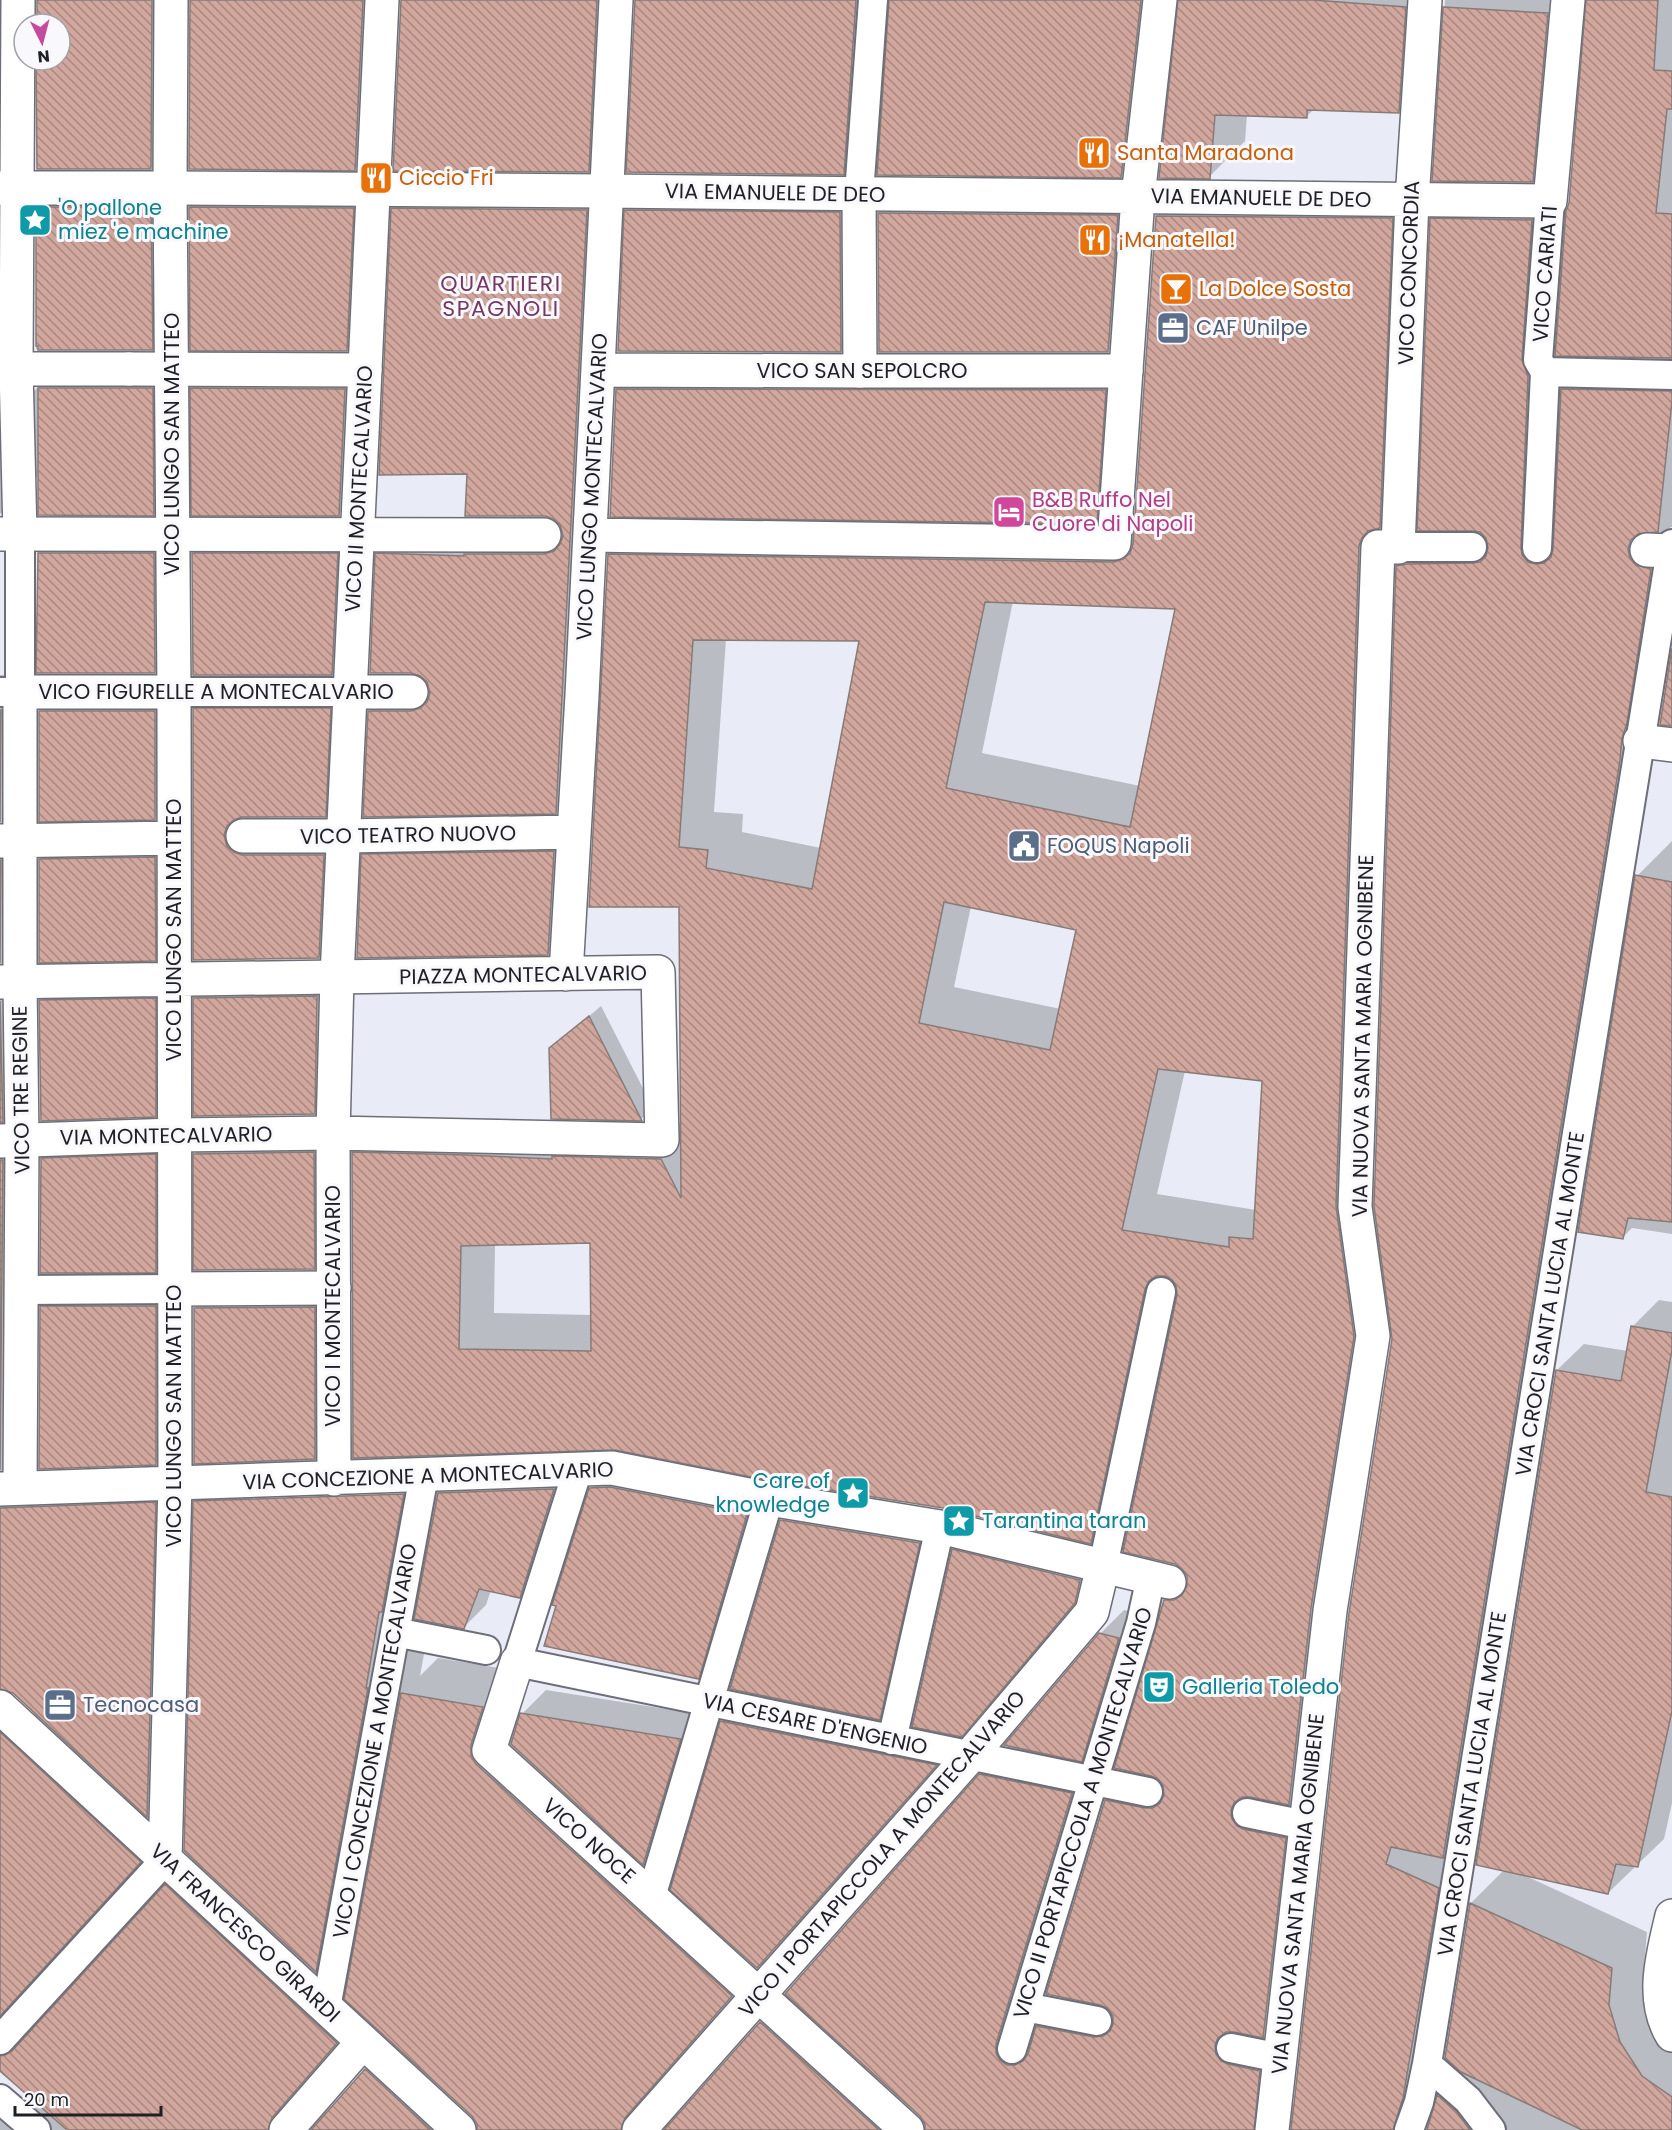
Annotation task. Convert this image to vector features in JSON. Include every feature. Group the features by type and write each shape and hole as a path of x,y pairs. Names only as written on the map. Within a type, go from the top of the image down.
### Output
{"street":[{"path":"18,0 8,188 10,534 544,535"},
{"name":"VICO LUNGO SAN MATTEO","path":"165,1860 175,1484 176,1289 171,0"},
{"name":"VICO II MONTECALVARIO","path":"337,977 382,0"},
{"name":"VICO LUNGO MONTECALVARIO","path":"566,974 599,370 616,0"},
{"path":"590,535 1114,543 1138,197 1160,0"},
{"name":"VICO CONCORDIA","path":"1388,547 1425,0"},
{"name":"VICO CARIATI","path":"1550,201 1568,0"},
{"name":"VIA EMANUELE DE DEO","path":"8,188 606,191 1550,201"},
{"path":"859,194 860,370"},
{"path":"8,369 365,370"},
{"name":"VICO SAN SEPOLCRO","path":"599,370 1126,371"},
{"name":"VIA NUOVA SANTA MARIA OGNIBENE","path":"1272,2130 1305,1825 1321,1609 1373,1336 1355,1206 1388,547"},
{"name":"VICO FIGURELLE A MONTECALVARIO","path":"10,692 174,692"},
{"name":"VICO TRE REGINE","path":"10,692 10,1488"},
{"name":"VICO FIGURELLE A MONTECALVARIO","path":"350,692 411,692"},
{"path":"1640,741 1672,745"},
{"name":"VICO TEATRO NUOVO","path":"243,836 574,832"},
{"path":"10,840 174,838"},
{"name":"PIAZZA MONTECALVARIO","path":"10,982 658,972 662,1140 333,1133"},
{"path":"333,1133 337,977"},
{"name":"VIA MONTECALVARIO","path":"11,1141 174,1135 333,1133"},
{"name":"VICO I MONTECALVARIO","path":"333,1133 333,1479"},
{"path":"176,1289 334,1288"},
{"name":"VIA CONCEZIONE A MONTECALVARIO","path":"10,1488 612,1468 769,1499 940,1527 1160,1579"},
{"name":"VICO I PORTAPICCOLA A MONTECALVARIO","path":"639,2130 970,1756 1092,1612 1103,1566"},
{"name":"VICO NOCE","path":"517,1662 489,1750 907,2130"},
{"name":"VIA FRANCESCO GIRARDI","path":"0,1707 459,2130"},
{"path":"1672,1916 1662,1962 1660,2002 1667,2027 1672,2035"},
{"path":"286,2130 363,2042"}],"lane":[{"path":"859,194 873,0"},
{"name":"VICO CARIATI","path":"1537,548 1545,372 1538,360 1550,201"},
{"path":"1545,372 1672,375"},
{"path":"10,534 10,692"},
{"path":"1388,547 1472,547"},
{"name":"VIA CROCI SANTA LUCIA AL MONTE","path":"1409,2130 1419,2102 1427,2064 1640,741 1665,549"},
{"name":"VICO FIGURELLE A MONTECALVARIO","path":"174,692 350,692"},
{"path":"10,1290 176,1289"},
{"path":"1103,1566 1161,1292"},
{"name":"VICO NOCE","path":"517,1662 578,1469"},
{"name":"VICO I CONCEZIONE A MONTECALVARIO","path":"326,2008 424,1475"},
{"path":"651,1897 769,1499"},
{"path":"892,1740 940,1527"},
{"name":"VICO II PORTAPICCOLA A MONTECALVARIO","path":"1012,2049 1141,1623 1160,1579"},
{"path":"395,1632 486,1650"},
{"name":"VIA CESARE D'ENGENIO","path":"517,1662 1148,1792"},
{"path":"1247,1813 1305,1825"},
{"path":"0,2040 165,1860"},
{"path":"1025,2007 1097,2021"},
{"path":"1231,2048 1280,2058"},
{"path":"1427,2064 1468,2100 1491,2130"}],"building":[{"path":"37,0 152,0 151,169 37,169 36,72 72,72 72,12 37,12"},
{"path":"190,0 363,0 355,171 189,169"},
{"path":"401,0 597,0 589,172 393,171"},
{"path":"635,0 856,0 844,175 626,172"},
{"path":"889,0 1141,0 1121,178 877,175"},
{"path":"1178,0 1313,0 1406,7 1399,113 1307,110 1307,118 1215,115 1210,179 1159,178"},
{"path":"1586,0 1658,0 1654,70 1672,71 1672,109 1667,109 1656,213 1672,214 1672,358 1555,356"},
{"path":"1443,7 1548,13 1533,182 1432,181"},
{"path":"36,207 151,207 153,350 38,350 36,346"},
{"path":"189,207 354,208 347,351 190,351"},
{"path":"391,208 587,210 556,814 363,817 368,711 411,711 427,702 430,693 427,682 411,673 370,673 375,553 464,556 464,554 544,554 554,551 563,536 560,525 545,516 465,516 467,474 379,475"},
{"path":"624,210 840,212 841,352 618,351"},
{"path":"878,213 1118,215 1108,352 879,352"},
{"path":"1156,216 1393,218 1380,528 1368,531 1359,546 1336,1206 1354,1336 1311,1608 1289,1805 1242,1797 1234,1803 1231,1810 1232,1819 1237,1826 1286,1838 1263,2038 1226,2032 1218,2038 1215,2045 1216,2054 1221,2061 1260,2071 1254,2130 925,2130 925,2124 920,2116 785,1994 979,1774 1072,1793 996,2044 996,2053 1007,2065 1015,2065 1023,2061 1028,2054 1036,2026 1094,2037 1103,2036 1110,2031 1113,2016 1107,2008 1046,1994 1105,1800 1153,1808 1160,1803 1164,1795 1163,1786 1158,1779 1114,1768 1164,1600 1174,1600 1182,1595 1187,1586 1187,1576 1175,1564 1123,1552 1177,1295 1176,1286 1165,1276 1156,1276 1149,1281 1145,1289 1091,1544 943,1508 772,1481 615,1450 353,1458 352,1152 552,1159 552,1156 661,1159 681,1198 679,907 589,907 608,554 1114,562 1130,553 1133,544","holes":["985,602 1175,609 1130,827 946,788","693,640 859,641 812,889 706,868 708,850 679,847","944,902 1076,930 1050,1050 919,1023","1158,1069 1262,1081 1253,1239 1229,1237 1229,1247 1122,1230","590,1243 591,1351 459,1349 461,1246"]},
{"path":"1430,218 1532,220 1522,359 1528,376 1521,547 1522,555 1528,562 1544,563 1551,557 1553,549 1561,389 1672,391 1672,401 1658,532 1638,534 1631,540 1628,549 1630,558 1636,565 1651,569 1443,1858 1391,1847 1386,1864 1439,1888 1403,2098 1393,2130 1291,2130 1349,1613 1392,1339 1374,1206 1396,566 1480,562 1486,556 1488,548 1486,538 1480,532 1417,531"},
{"path":"38,388 153,388 154,516 38,515"},
{"path":"190,388 345,389 339,516 191,516"},
{"path":"616,389 1106,390 1097,524 610,517"},
{"path":"38,553 154,553 155,673 36,673"},
{"path":"192,553 338,553 332,675 193,675"},
{"path":"1672,648 1672,726 1660,725"},
{"path":"193,708 331,708 326,817 242,817 227,826 224,835 227,846 242,855 324,855 319,958 193,960"},
{"path":"0,710 1,710 0,822"},
{"path":"39,711 155,711 155,820 39,822"},
{"path":"554,851 548,955 357,958 361,854"},
{"path":"155,857 156,961 39,963 39,859"},
{"path":"0,860 1,860 0,963"},
{"path":"1635,875 1672,882 1672,1222 1628,1218 1623,1239 1578,1232"},
{"path":"317,996 315,1114 193,1116 193,998"},
{"path":"156,998 156,1117 41,1121 39,1000"},
{"path":"0,1001 3,1122 0,1122"},
{"path":"589,1016 642,1121 551,1119 549,1048"},
{"path":"314,1152 315,1269 193,1270 193,1154"},
{"path":"156,1154 156,1273 40,1273 41,1158"},
{"path":"0,1160 3,1160 0,1470"},
{"path":"40,1306 156,1306 156,1465 39,1469"},
{"path":"315,1307 315,1459 194,1464 194,1308"},
{"path":"1631,1326 1672,1333 1672,1350 1646,1492 1672,1497 1672,1711 1638,1867 1616,1864 1608,1894 1476,1865 1556,1370 1621,1381"},
{"path":"610,1487 747,1514 699,1679 544,1646 556,1606 552,1605 589,1488"},
{"path":"554,1489 520,1598 479,1589 464,1629 414,1619 438,1493"},
{"path":"404,1494 382,1612 379,1612 366,1688 368,1688 316,1972 184,1851 193,1501"},
{"path":"156,1502 147,1817 13,1693 0,1689 0,1508"},
{"path":"780,1520 920,1543 880,1720 730,1689"},
{"path":"952,1549 1080,1580 1075,1603 962,1737 912,1727"},
{"path":"1099,1633 1119,1638 1082,1762 1004,1745"},
{"path":"401,1693 483,1707 471,1745 471,1755 476,1764 732,1996 625,2118 621,2130 477,2130 477,2124 472,2116 344,1999"},
{"path":"520,1713 681,1739 643,1865 511,1744"},
{"path":"720,1721 937,1765 757,1968 670,1890"},
{"path":"0,1732 141,1862 0,2016"},
{"path":"165,1884 337,2043 272,2118 268,2130 67,2130 0,2071 0,2056 12,2051"},
{"path":"1470,1903 1612,1968 1609,2005 1620,2042 1642,2076 1672,2097 1672,2130 1582,2130 1461,2072 1445,2058"},
{"path":"760,2022 879,2130 664,2130"},
{"path":"365,2069 431,2130 311,2130"},
{"path":"1437,2095 1456,2111 1470,2130 1427,2130"}],"place":[{"name":"Santa Maradona","path":"1094,153"},
{"name":"Ciccio Fri","path":"376,178"},
{"name":"'O pallone miez 'e machine","path":"35,220"},
{"name":"¡Manatella!","path":"1095,240"},
{"name":"La Dolce Sosta","path":"1176,289"},
{"name":"CAF Unilpe","path":"1173,328"},
{"name":"B&B Ruffo Nel Cuore di Napoli","path":"1009,512"},
{"name":"FOQUS Napoli","path":"1024,846"},
{"name":"Care of knowledge","path":"853,1493"},
{"name":"Tarantina taran","path":"959,1521"},
{"name":"Galleria Toledo","path":"1159,1687"},
{"name":"Tecnocasa","path":"60,1705"}],"district":[{"name":"QUARTIERI SPAGNOLI","path":"501,296"}]}
